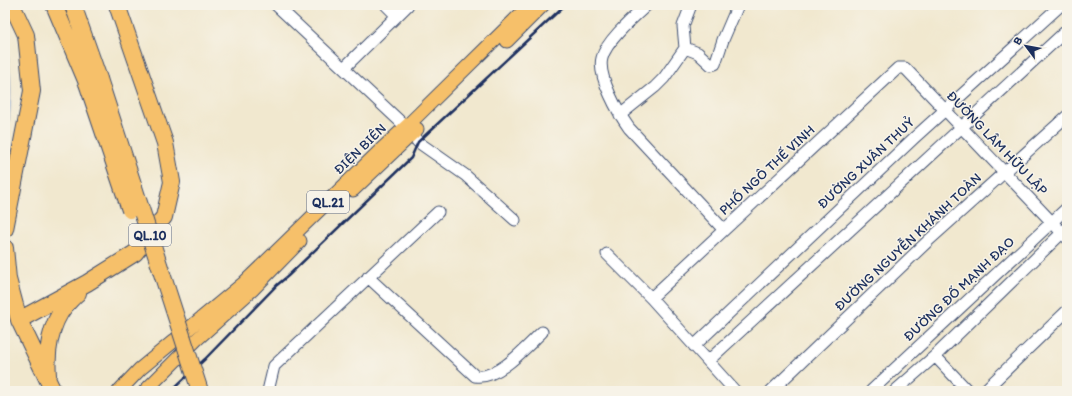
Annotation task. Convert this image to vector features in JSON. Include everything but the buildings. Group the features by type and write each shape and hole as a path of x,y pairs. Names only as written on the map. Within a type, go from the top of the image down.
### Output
{"highway":[{"path":"5,229 32,91 26,35 12,5"},
{"name":"QL.10","path":"54,5 93,81 200,391"},
{"name":"QL.10","path":"73,5 129,208 189,391"},
{"path":"19,320 87,283 135,253 164,217 172,182 165,143 117,5"},
{"path":"5,248 8,279 19,320 51,387"},
{"path":"51,387 47,357 54,326 64,307 87,283"}],"main road":[{"name":"ĐIỆN BIÊN","path":"144,391 196,340 252,290 331,211 530,5"},
{"name":"ĐIỆN BIÊN","path":"119,391 140,369 244,283 384,147 409,130 543,5"}],"street":[{"path":"276,5 409,130 418,142 465,175 515,220"},
{"path":"386,5 397,16"},
{"path":"344,68 408,5"},
{"path":"647,5 622,28 608,47 601,60 601,68 609,93 620,115 629,128 724,230"},
{"path":"620,115 664,78 685,48 683,26 691,5"},
{"path":"685,48 698,53 708,64 713,66 738,5"},
{"name":"ĐƯỜNG XUÂN THUỶ","path":"694,346 945,110 1061,5"},
{"path":"708,361 1067,30"},
{"name":"PHỐ NGÔ THẾ VINH","path":"651,298 898,68 905,68"},
{"name":"ĐƯỜNG LÂM HỮU LẬP","path":"905,68 1052,222 1065,233"},
{"name":"ĐƯỜNG NGUYỄN KHÁNH TOÀN","path":"771,391 928,241 1067,116"},
{"name":"ĐƯỜNG ĐỐ MẠNH ĐẠO","path":"871,391 1067,208"},
{"path":"268,391 274,366 438,212"},
{"path":"895,391 935,356 1065,233"},
{"path":"607,254 651,298 735,391"},
{"path":"368,277 475,376 481,377 495,373 513,360 542,332"},
{"path":"984,391 1067,311"},
{"path":"935,356 968,391"}],"water":[{"path":"5,42 11,91 8,128 5,140"}],"railway":[{"path":"171,391 205,359 277,285 411,158 418,142 565,5"}]}
